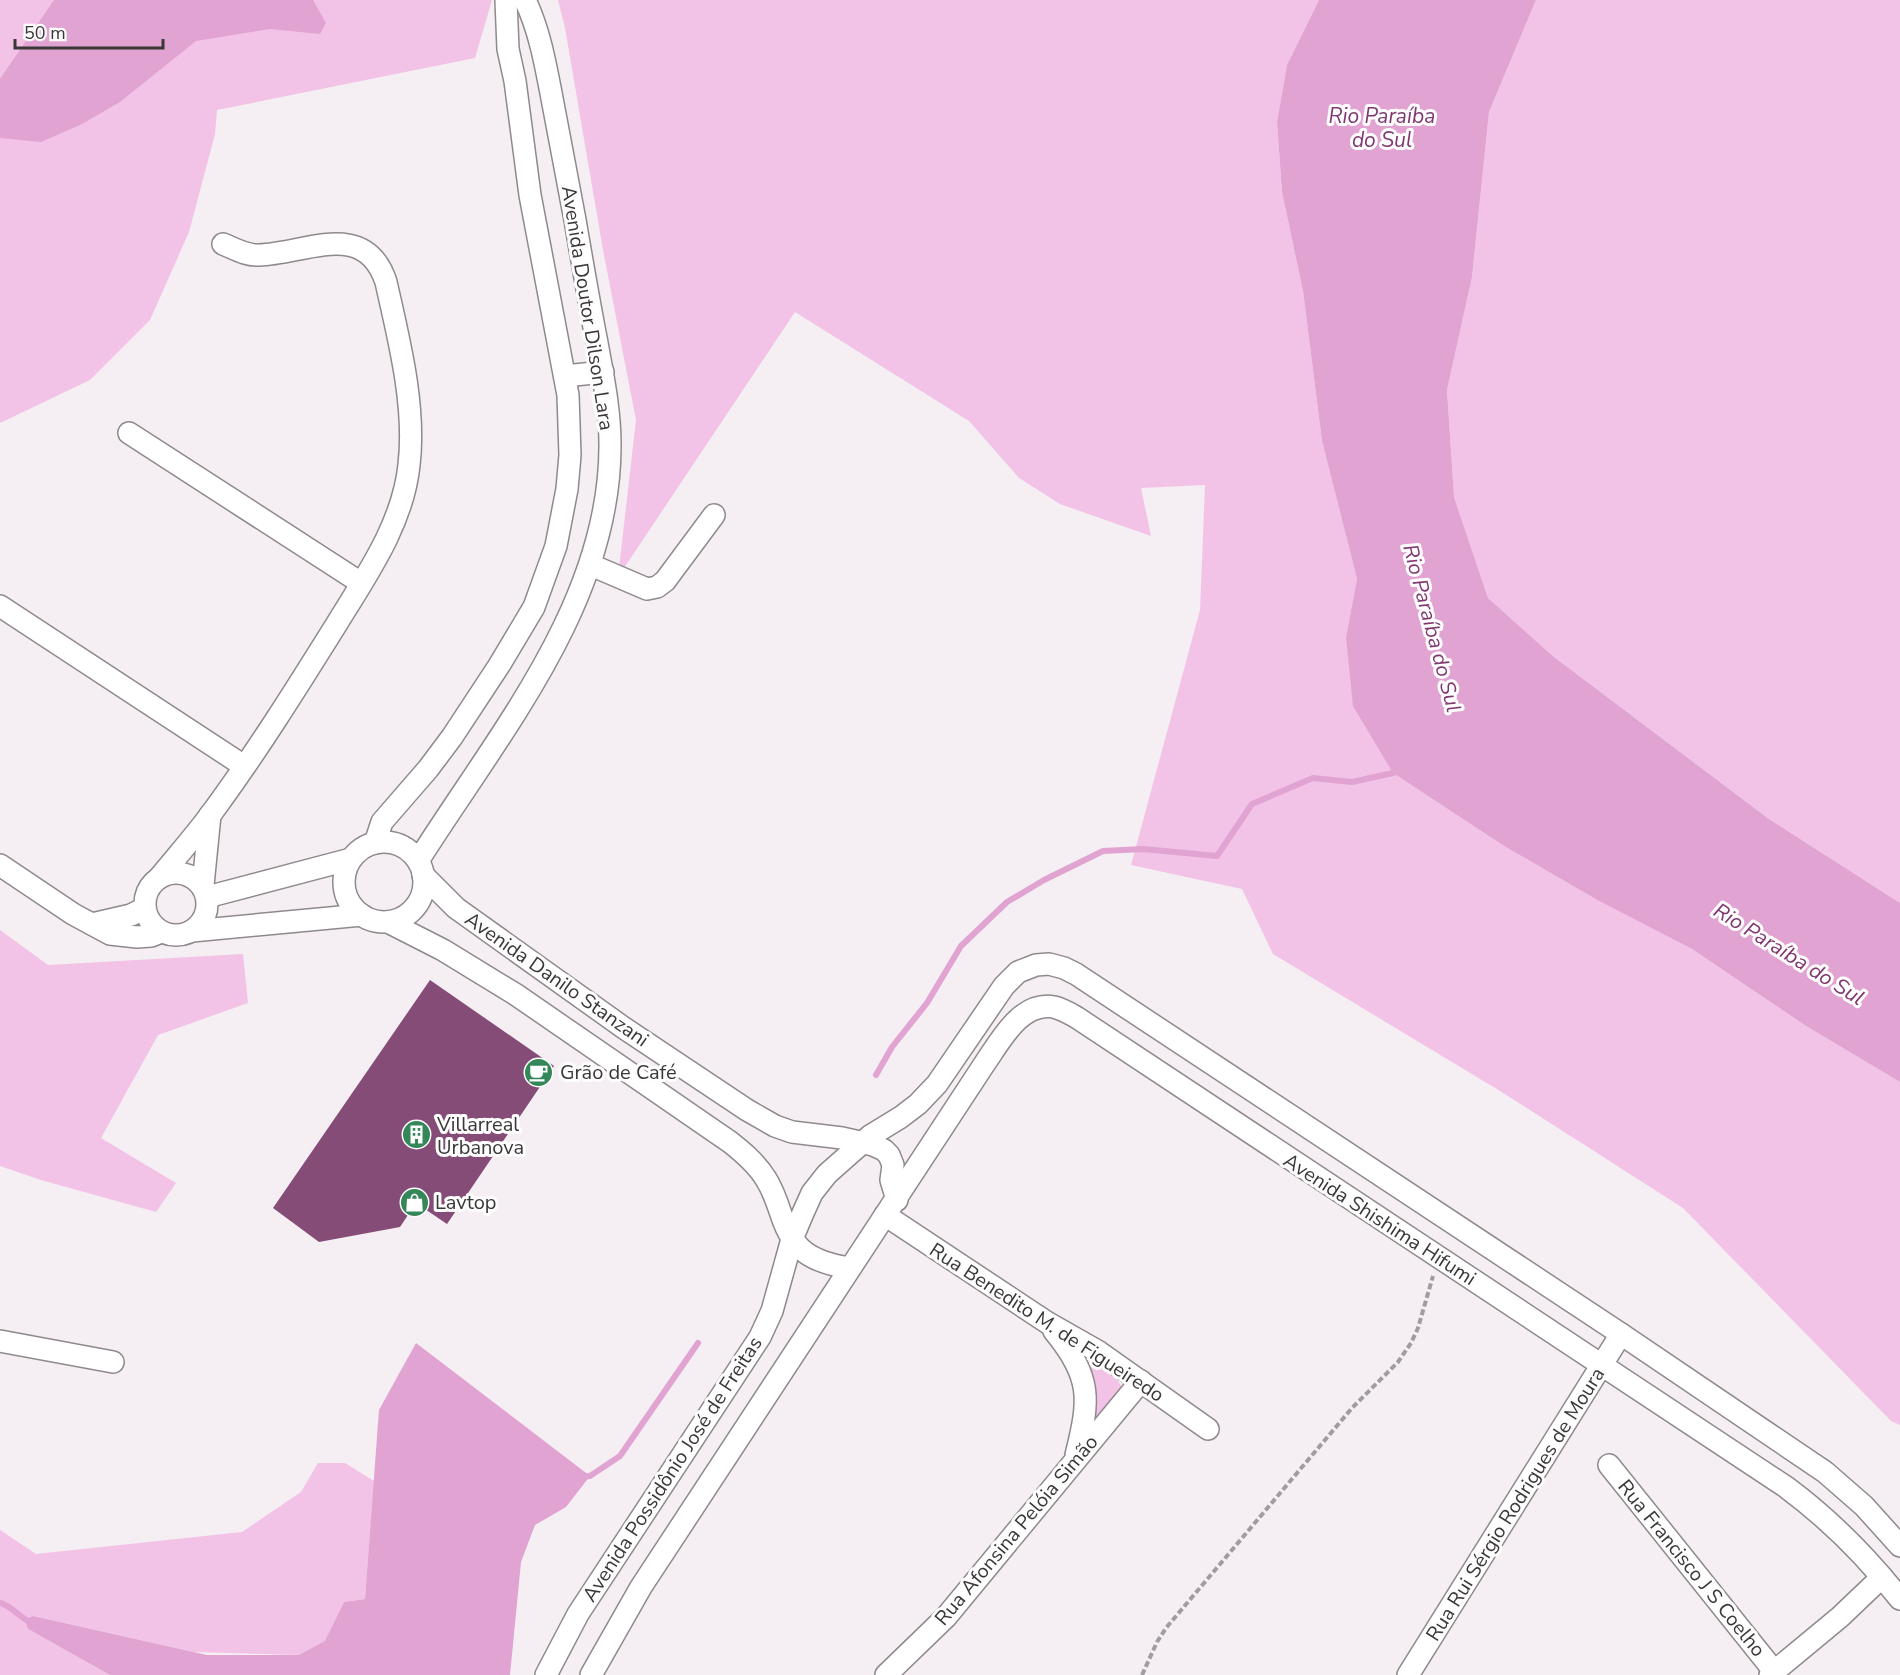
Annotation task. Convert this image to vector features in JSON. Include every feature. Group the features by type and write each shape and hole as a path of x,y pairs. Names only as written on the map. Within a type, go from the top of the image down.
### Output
{"street":[{"name":"Avenida Doutor Dilson Lara","path":"375,843 382,822 429,769 483,691 534,607 556,546 569,474 569,420 565,376 523,149 515,81 508,49 506,0"},
{"name":"Avenida Doutor Dilson Lara","path":"421,868 564,627 591,565 601,526 610,444 603,372 545,64 531,12 525,0"},
{"path":"224,244 240,252 258,255 344,243 372,257 383,272 403,363 411,421 409,464 396,516 381,549 361,583 210,815 151,885 146,894 145,908 149,921 161,932 171,935 362,915"},
{"path":"565,376 603,372"},
{"path":"129,433 361,583"},
{"path":"591,565 647,589 657,587 665,581 714,515"},
{"path":"0,606 244,766"},
{"path":"192,931 205,916 208,907 205,891 210,815"},
{"path":"387,842 399,845 409,851 421,868 423,886 416,906 399,919 388,922 374,921 362,915 352,907 345,890 345,871 351,859 366,846 375,843 387,842"},
{"path":"205,891 351,859"},
{"path":"0,865 65,909 110,934 128,937 151,936 161,932"},
{"name":"Avenida Danilo Stanzani","path":"421,868 456,908 624,1028 747,1110 775,1126 792,1131 865,1139 879,1147 889,1155 893,1165 891,1207"},
{"path":"159,878 169,873 189,875 205,891"},
{"path":"93,924 131,915 145,908"},
{"name":"Avenida Danilo Stanzani","path":"388,922 443,950 515,994 750,1158 766,1179 776,1198 789,1249"},
{"name":"Avenida Shishima Hifumi","path":"789,1249 812,1193 826,1174 865,1139 902,1117 937,1084 1011,978 1036,964 1057,965 1070,970 1093,985 1621,1334 1825,1472 1864,1506 1900,1546"},
{"name":"Avenida Shishima Hifumi","path":"849,1269 1006,1034 1020,1018 1031,1010 1053,1007 1076,1017 1808,1503 1882,1576 1900,1599"},
{"name":"Rua Benedito M. de Figueiredo","path":"891,1207 1048,1323 1099,1352 1208,1429"},
{"path":"789,1249 803,1252 815,1260 849,1269"},
{"name":"Avenida Possidônio José de Freitas","path":"546,1675 578,1614 760,1337 772,1311 789,1249"},
{"name":"Avenida Possidônio José de Freitas","path":"591,1675 641,1587 849,1269"},
{"path":"1048,1323 1074,1357 1083,1382 1085,1419 1074,1462"},
{"name":"Rua Rui Sérgio Rodrigues de Moura","path":"1408,1675 1621,1334"},
{"path":"0,1341 113,1362"},
{"name":"Rua Afonsina Pelóia Simão","path":"886,1675 946,1617 1141,1381"},
{"name":"Rua Francisco J S Coelho","path":"1610,1465 1772,1673"},
{"path":"1772,1673 1840,1617 1882,1576"}],"path":[{"path":"1142,1675 1166,1628 1352,1408 1398,1362 1418,1328 1438,1258"}],"shaded area":[{"path":"0,0 492,0 475,58 217,110 215,134 189,232 150,320 90,380 0,423"},
{"path":"558,0 1319,0 1287,65 1277,122 1282,192 1303,291 1322,441 1357,579 1346,637 1393,773 1504,846 1599,901 1692,949 1806,1026 1900,1082 1900,1425 1891,1421 1683,1208 1500,1091 1273,954 1242,889 1131,865 1200,610 1205,485 1141,488 1151,536 1060,504 1019,478 969,421 795,312 618,577 636,420"},
{"path":"1536,0 1900,0 1900,903 1769,819 1554,657 1488,598 1454,497 1447,390 1472,277 1489,112"},
{"path":"0,930 48,965 243,954 248,1003 158,1035 101,1138 176,1183 156,1212 41,1180 0,1166"},
{"path":"1082,1358 1115,1377 1122,1387 1093,1426"},
{"path":"318,1463 345,1463 374,1481 365,1599 344,1602 325,1642 299,1655 194,1652 33,1616 28,1629 110,1675 0,1675 0,1530 36,1554 242,1532 301,1492"}],"water":[{"path":"54,0 313,0 326,23 320,34 270,29 196,41 120,102 82,124 41,142 0,138 0,79"},
{"name":"Rio Paraíba do Sul","path":"1319,0 1536,0 1489,112 1472,277 1447,390 1454,497 1488,598 1554,657 1769,819 1900,903 1900,1082 1806,1026 1692,949 1599,901 1504,846 1393,773 1353,706 1346,637 1357,579 1322,441 1303,291 1282,192 1277,122 1287,65"},
{"path":"416,1343 590,1476 566,1507 535,1525 521,1562 510,1675 110,1675 28,1629 25,1620 33,1616 207,1655 299,1655 325,1641 344,1602 365,1599 379,1410"}],"building":[{"name":"Villarreal Urbanova","path":"430,980 554,1066 447,1224 416,1203 400,1227 319,1242 273,1208"}],"waterway":[{"path":"876,1075 892,1047 927,1003 961,946 1007,902 1044,880 1103,851 1143,849 1217,856 1252,804 1313,778 1352,782 1393,773 1399,769"},
{"path":"581,1477 590,1476 620,1456 698,1343"},
{"path":"0,1603 32,1623"}],"place":[{"name":"Grão de Café","path":"539,1072"},
{"name":"Villarreal Urbanova","path":"416,1135"},
{"name":"Lavtop","path":"414,1202"}]}
